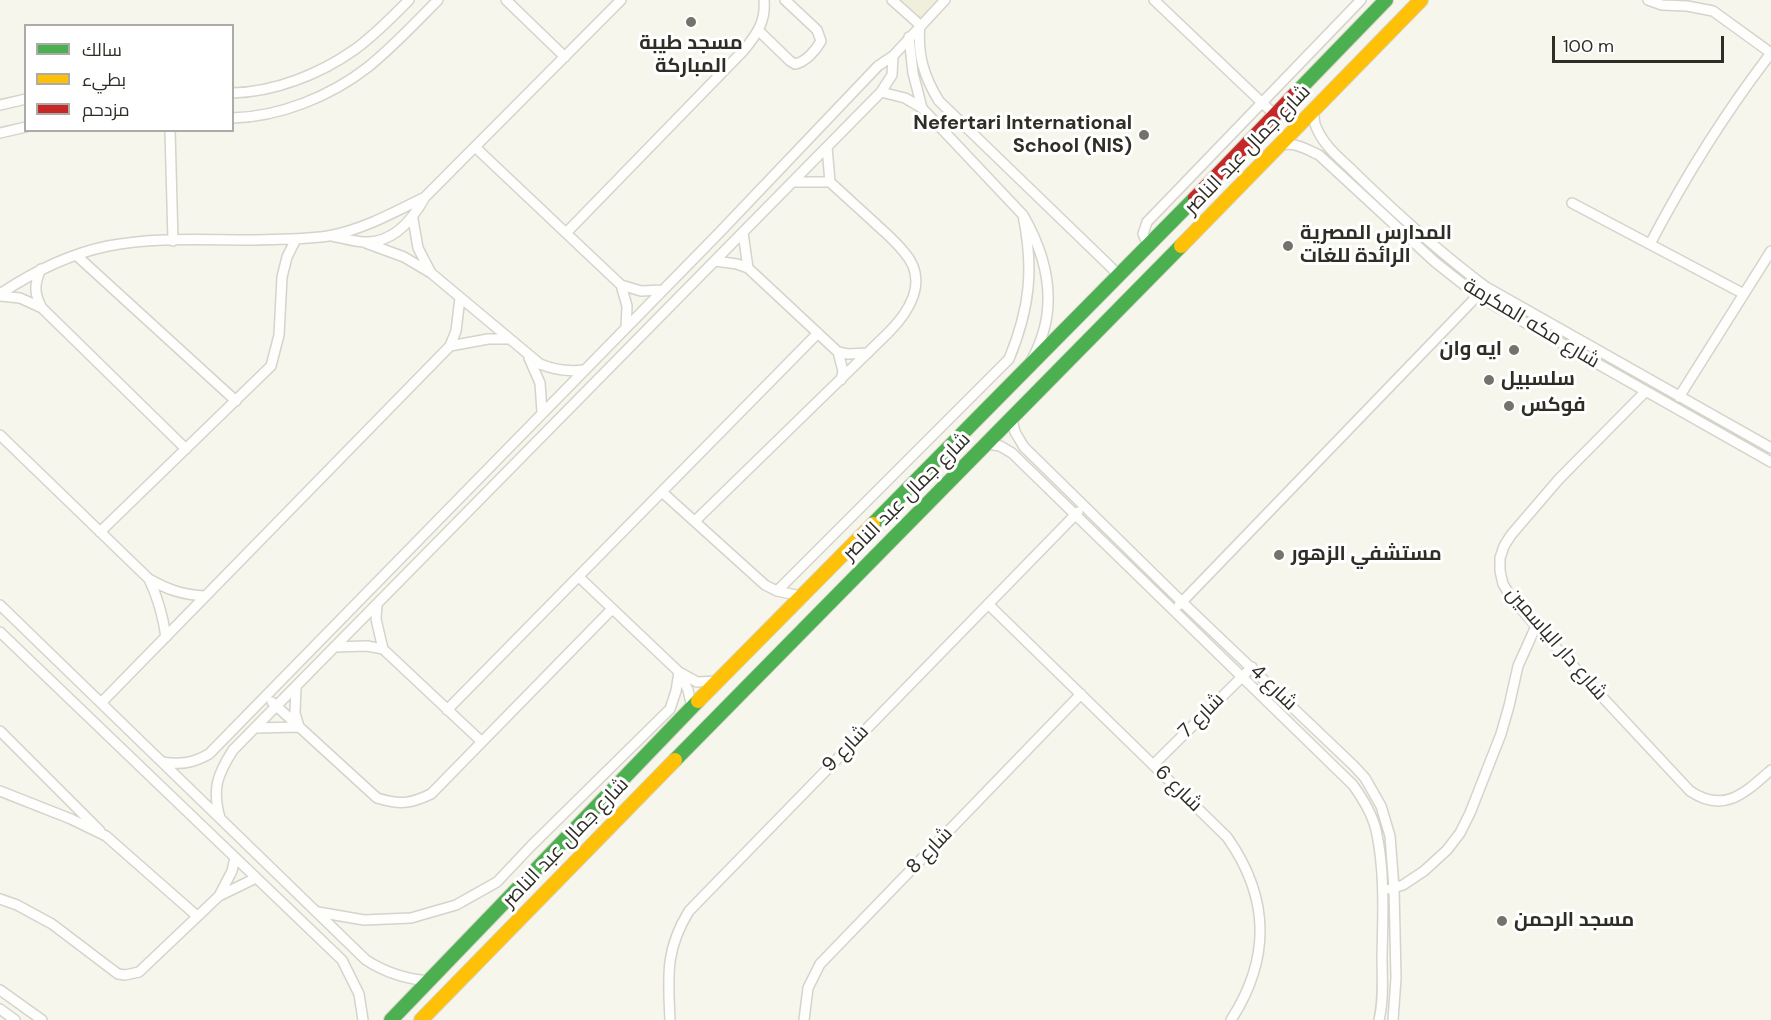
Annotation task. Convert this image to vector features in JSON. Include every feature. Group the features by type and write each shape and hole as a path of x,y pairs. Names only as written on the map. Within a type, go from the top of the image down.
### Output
{"main road":[{"name":"شارع جمال عبد الناصر","path":"391,1020 717,681 1120,276 1386,0"},
{"name":"شارع جمال عبد الناصر","path":"421,1020 803,628 1281,146 1420,0"},
{"path":"609,794 613,806 625,810"},
{"path":"576,828 588,835 593,843"}],"street":[{"path":"234,93 268,88 299,79 328,66 379,31 409,0"},
{"path":"234,118 274,112 307,102 339,87 376,60 438,0"},
{"path":"506,0 564,57"},
{"path":"366,243 399,231 412,219 425,197 621,0"},
{"path":"566,233 744,50 759,31 765,11 764,0"},
{"path":"759,31 795,64 803,62 818,46 821,41 817,30 784,0"},
{"path":"892,0 920,25"},
{"path":"162,762 178,765 195,762 209,754 719,233 873,72 893,56 945,0"},
{"path":"1154,0 1275,115"},
{"path":"1148,245 1143,234 1147,222 1361,0"},
{"path":"1648,0 1662,5 1687,6 1713,11 1771,53 1718,126 1650,244"},
{"path":"920,25 922,65 939,102 1120,276"},
{"path":"909,37 913,73 922,108"},
{"path":"220,818 215,801 216,783 222,767 233,750 881,92 892,75 893,56"},
{"path":"881,92 905,98 922,108 1023,215 1038,244 1044,259 1048,282 1048,306 1044,330 1023,374"},
{"path":"0,105 24,99"},
{"name":"شارع مكه المكرمة","path":"1315,110 1313,116 1315,124 1328,146 1368,186 1433,244 1486,286 1771,448"},
{"path":"0,133 24,127"},
{"path":"170,132 173,241"},
{"name":"شارع مكه المكرمة","path":"1281,146 1288,144 1297,146 1319,156 1435,262 1478,296 1771,462"},
{"path":"1319,156 1328,146"},
{"path":"475,147 621,285 641,291 662,290"},
{"path":"694,521 902,319 911,304 915,287 914,269 906,254 830,182 827,147"},
{"path":"793,182 830,182"},
{"path":"0,295 41,269 76,255 108,246 141,242 296,239 330,236 379,219 425,197"},
{"path":"1572,203 1744,294"},
{"path":"777,591 1009,359 1028,303 1031,274 1029,244 1023,215"},
{"path":"412,219 418,248 431,273"},
{"path":"743,232 748,268"},
{"path":"719,233 730,245"},
{"path":"330,236 366,243 405,257 431,273 540,364 554,370 568,372 583,370"},
{"path":"100,532 271,366 279,335 282,277 287,257 296,239"},
{"path":"1679,397 1771,251"},
{"path":"76,255 236,401"},
{"path":"715,261 748,268 818,333 838,352 843,370 841,380"},
{"path":"41,269 35,289 42,308 186,449"},
{"path":"621,285 627,306 626,328"},
{"path":"1172,611 1486,286"},
{"path":"0,295 20,298 42,308"},
{"path":"101,703 450,346 460,315 460,298"},
{"path":"447,710 818,333"},
{"path":"450,346 479,340 508,339"},
{"path":"838,352 868,353"},
{"path":"528,356 540,383 542,412"},
{"name":"شارع دار الياسمين","path":"1646,391 1559,478 1511,535 1500,558 1503,584 1536,626 1690,791 1700,798 1712,802 1736,798 1771,770"},
{"name":"شارع 4","path":"1012,419 1015,432 1024,447 1354,766 1374,791 1384,813 1390,836 1397,994 1393,1020"},
{"path":"0,435 149,579 166,589 185,595 205,596"},
{"name":"شارع 4","path":"987,444 1000,446 1012,453 1353,785 1363,798 1376,830 1382,890 1382,996 1378,1020"},
{"path":"662,492 765,585 777,591 801,596"},
{"name":"شارع 9","path":"669,1020 669,957 673,940 689,911 1084,506"},
{"path":"579,577 679,672 697,681 717,681"},
{"path":"149,579 161,607 166,637"},
{"path":"377,604 377,627 383,649 482,742"},
{"name":"شارع 6","path":"988,604 1227,837 1241,857 1254,886 1260,914 1261,943 1245,999 1231,1020"},
{"path":"0,605 366,960 388,973 412,980 429,981"},
{"path":"266,696 377,798 395,804 414,802 431,794 612,609"},
{"path":"1382,890 1394,888 1413,879 1447,850 1465,823 1501,734 1518,666 1536,626"},
{"path":"0,632 342,960 359,994 363,1020"},
{"path":"334,647 383,649"},
{"name":"شارع 7","path":"1153,765 1252,667"},
{"path":"52,682 66,669"},
{"path":"679,672 688,690 692,708"},
{"path":"318,912 364,920 411,918 456,904 497,882 670,709 679,672"},
{"path":"296,686 295,707 299,727"},
{"name":"شارع 8","path":"804,1020 808,988 820,964 1081,694"},
{"path":"255,728 299,727"},
{"path":"0,731 106,836 197,916"},
{"path":"0,792 71,819 106,836"},
{"path":"0,899 17,905 52,924 118,974 125,975 139,972 219,896 227,885 235,858"},
{"path":"219,896 256,878"},
{"path":"342,960 353,948"},
{"path":"0,990 42,1020"},
{"path":"0,1009 15,1020"}],"shaded area":[{"path":"893,0 945,0 920,25"}],"traffic: fast":[{"path":"1294,95 1386,0"},
{"path":"873,524 1195,198"},
{"path":"675,760 1181,246"},
{"path":"391,1020 698,701"}],"traffic: slow":[{"path":"1181,246 1421,0"},
{"path":"698,701 873,524"},
{"path":"421,1020 675,760"}],"traffic: jam":[{"path":"1195,198 1294,95"}],"place":[{"name":"مسجد طيبة المباركة","path":"691,22"},
{"name":"Nefertari International School (NIS)","path":"1144,135"},
{"name":"المدارس المصرية الرائدة للغات","path":"1288,246"},
{"name":"ايه وان","path":"1514,350"},
{"name":"سلسبيل","path":"1489,380"},
{"name":"فوكس","path":"1509,406"},
{"name":"مستشفي الزهور","path":"1279,555"},
{"name":"مسجد الرحمن","path":"1502,921"}]}
